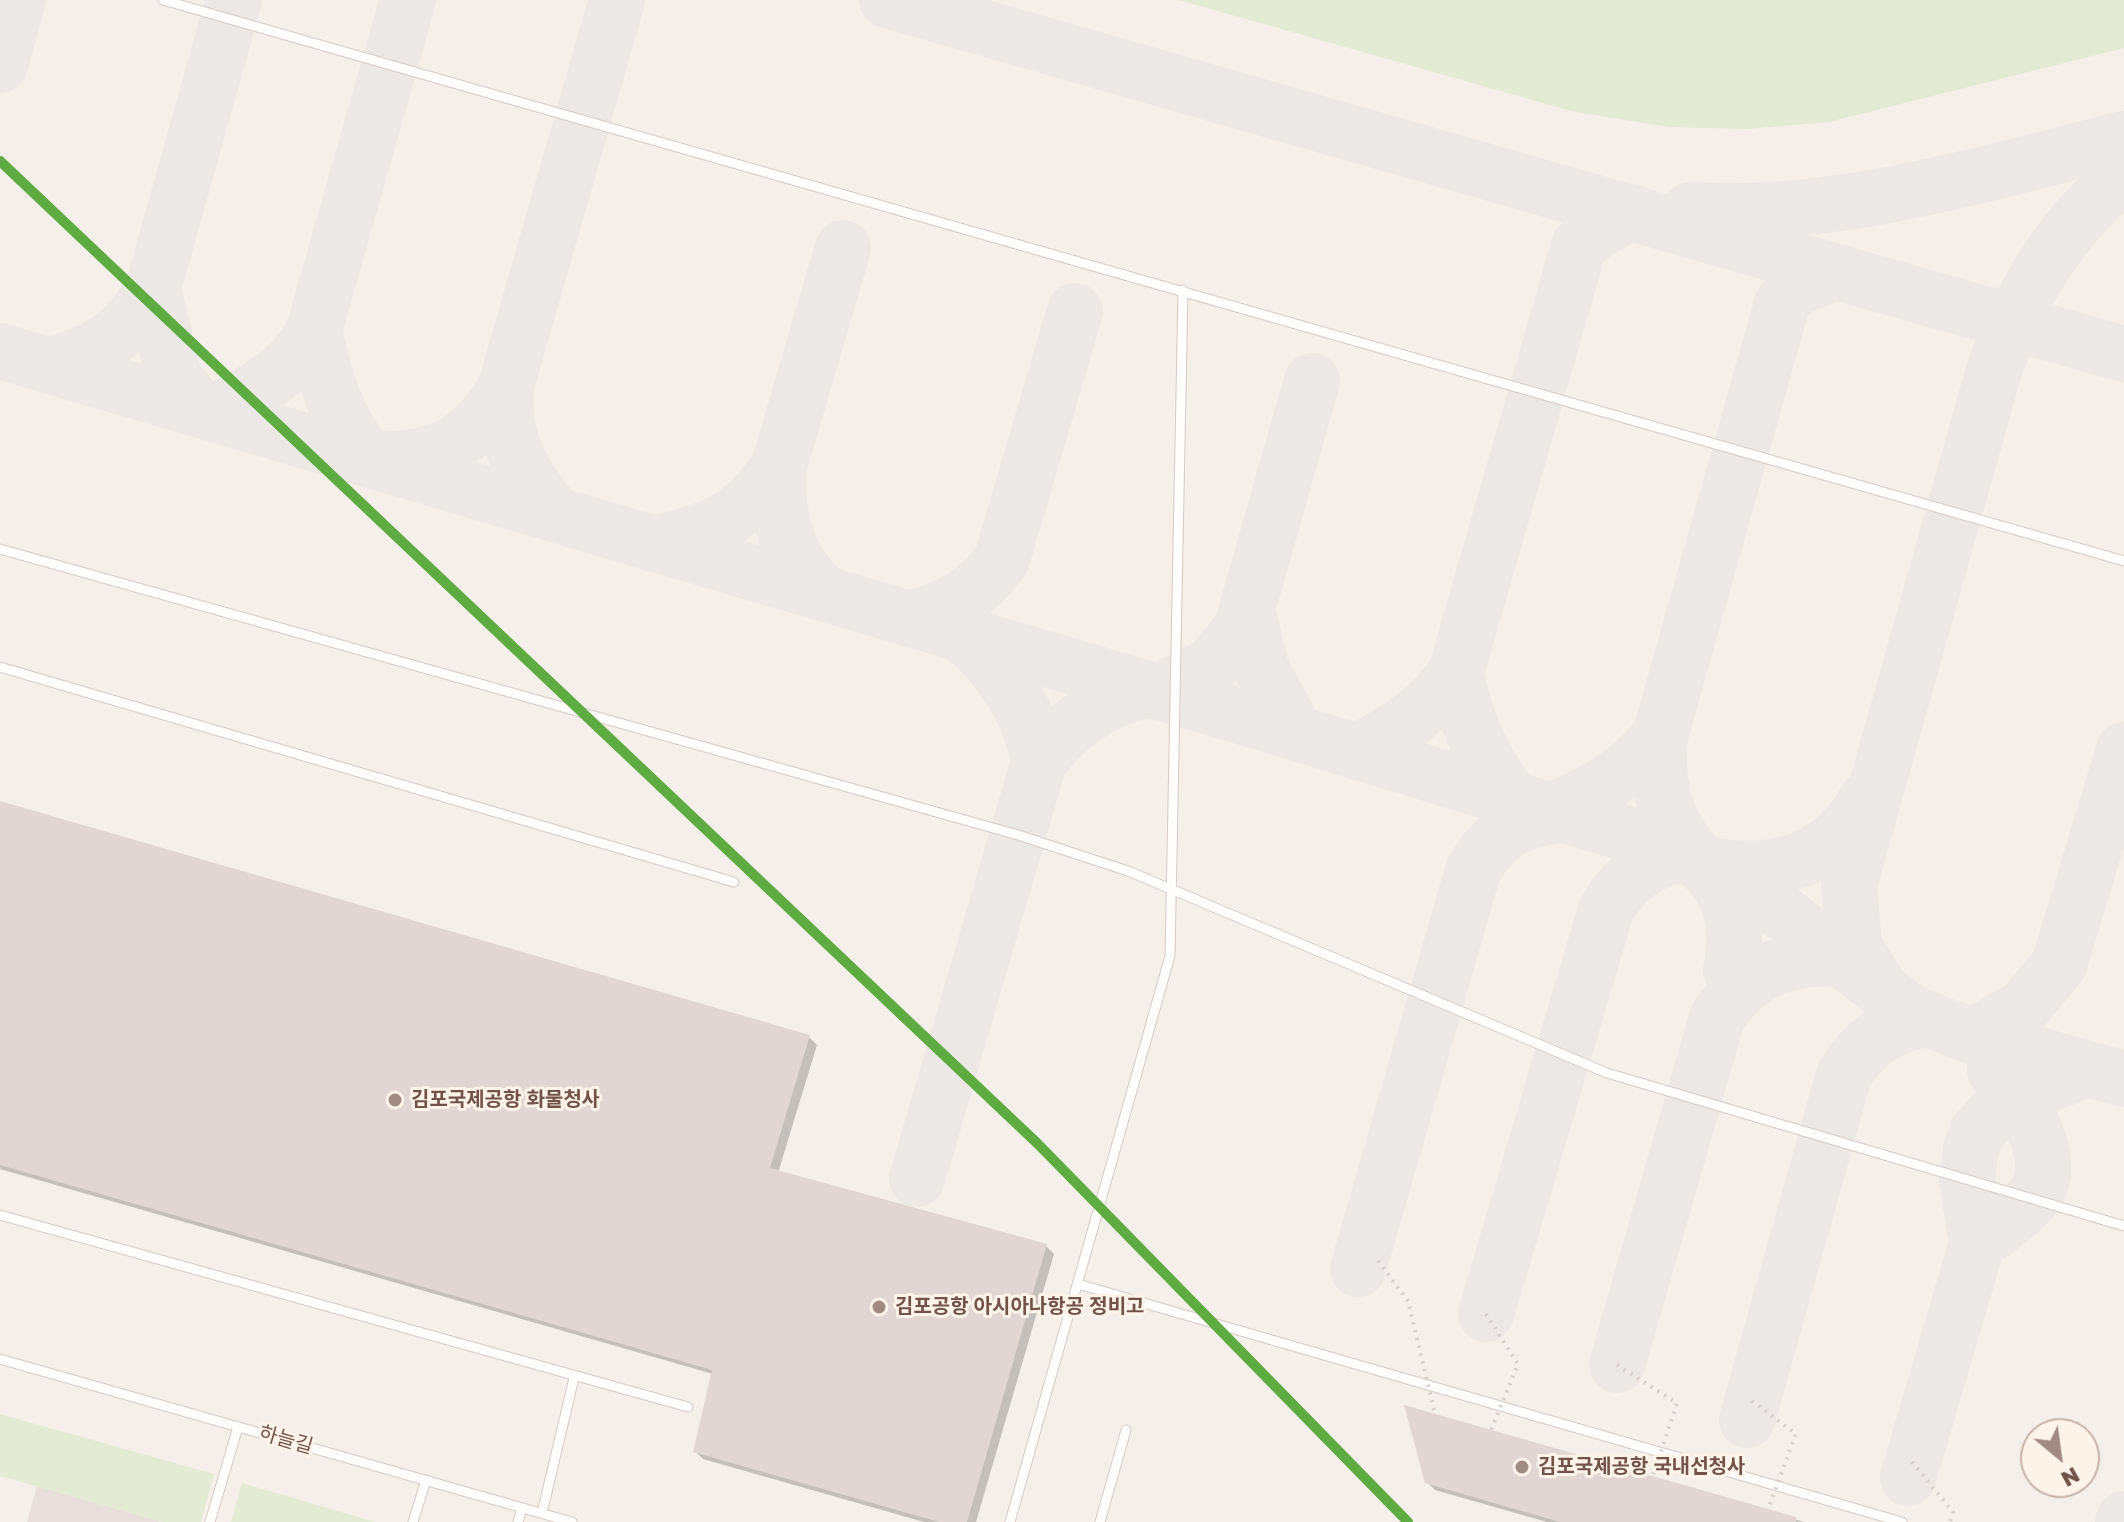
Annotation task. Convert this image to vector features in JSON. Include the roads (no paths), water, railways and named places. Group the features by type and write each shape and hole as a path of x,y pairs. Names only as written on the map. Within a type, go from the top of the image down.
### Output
{"lane":[{"path":"163,0 2124,561"},
{"path":"1010,1522 1169,961 1183,290"},
{"path":"0,549 680,743 1018,835 1172,889 1607,1073 2124,1226"},
{"path":"0,667 734,882"},
{"path":"0,1215 574,1378 688,1407"},
{"path":"1078,1284 1902,1522"},
{"name":"하늘길","path":"0,1359 572,1522"},
{"path":"542,1513 574,1378"},
{"path":"210,1522 238,1427"},
{"path":"1100,1522 1126,1430"},
{"path":"413,1522 426,1480"},
{"path":"518,1522 522,1508"}],"place":[{"name":"김포국제공항 화물청사","path":"395,1100"},
{"name":"김포공항 아시아나항공 정비고","path":"879,1307"},
{"name":"김포국제공항 국내선청사","path":"1522,1467"}]}
